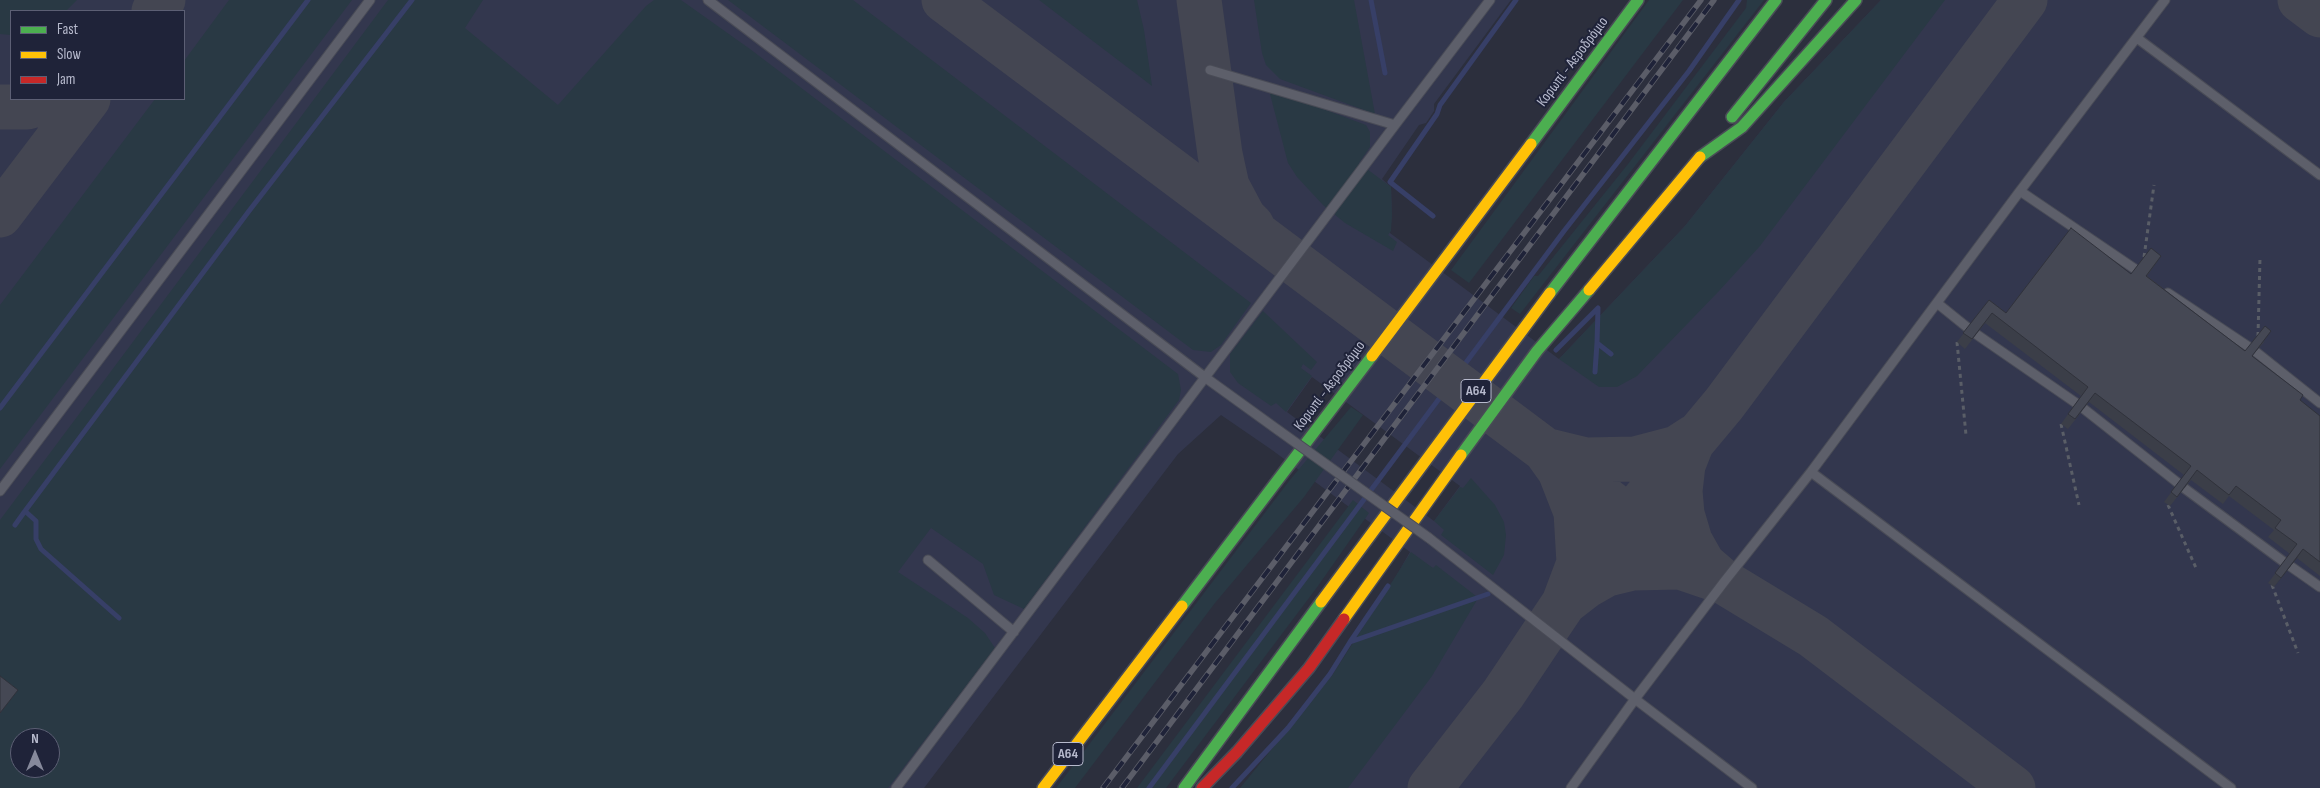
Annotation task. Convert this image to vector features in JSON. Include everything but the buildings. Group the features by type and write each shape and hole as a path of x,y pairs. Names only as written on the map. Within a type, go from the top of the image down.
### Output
{"main road":[{"name":"Κορωπί - Αεροδρόμιο","path":"1043,788 1442,264 1638,0"},
{"name":"Α64","path":"1184,788 1527,322 1776,0"},
{"path":"1202,788 1237,752 1309,668 1377,570 1537,351 1700,157 1826,0"},
{"path":"1700,157 1742,127 1856,0"}],"lane":[{"path":"0,491 370,0"},
{"path":"708,0 1206,378 1429,538 1752,788"},
{"path":"896,788 1490,0"},
{"path":"1571,788 1635,699 1811,472 2165,0"},
{"path":"2137,38 2320,176"},
{"path":"1210,70 1395,126"},
{"path":"2020,191 2135,269"},
{"path":"2161,288 2252,350 2320,403"},
{"path":"1937,303 1968,328"},
{"path":"1976,334 2080,406 2181,486 2320,588"},
{"path":"1811,472 2231,788"},
{"path":"928,560 1014,632"}],"path":[{"path":"2144,257 2154,185"},
{"path":"2258,336 2260,258"},
{"path":"1957,342 1966,435"},
{"path":"2061,424 2079,505"},
{"path":"2168,505 2196,568"},
{"path":"2272,585 2298,653"}],"shaded area":[{"path":"0,0 1511,0 1434,104 1434,111 1426,123 1419,125 1382,179 1391,187 1392,215 1390,233 1559,359 1685,226 1784,102 1881,0 2320,0 2320,788 1274,788 1410,552 1272,450 1221,415 1178,454 924,788 0,788","holes":["1312,377 1460,486 1434,521 1287,412"]},
{"path":"0,0 77,0 67,10 10,10 10,35 0,34"},
{"path":"229,0 352,0 0,469 0,305 154,100 185,100 185,60"},
{"path":"388,0 483,0 465,28 558,105 646,6 654,0 681,0 750,49 1178,374 1181,390 1179,400 1024,609 994,595 983,564 931,528 898,572 968,618 985,633 995,648 888,788 0,788 0,714 13,694 0,684 0,520"},
{"path":"728,0 853,0 1251,303 1221,345 1211,352 1193,350"},
{"path":"1039,0 1137,0 1144,30 1152,86"},
{"path":"1254,0 1354,0 1375,114 1280,79 1266,65 1262,53"},
{"path":"1649,0 1683,0 1469,283 1451,270"},
{"path":"1747,0 1764,0 1520,314 1511,308 1534,276 1538,276 1628,164 1746,8"},
{"path":"1881,0 1945,0 1760,246 1637,376 1617,387 1599,387 1559,359 1685,226 1784,102"},
{"path":"1275,91 1366,125 1370,132 1370,147 1359,163 1391,187 1391,231 1388,235 1397,242 1393,251 1345,223 1323,205 1297,177 1288,163 1270,94"},
{"path":"1263,311 1317,362 1311,370 1303,364 1301,368 1312,376 1286,412 1276,403 1271,406 1238,383 1230,372 1230,354"},
{"path":"1351,407 1363,415 1304,497 1215,603 1075,788 1056,788 1289,481"},
{"path":"1471,478 1495,505 1504,522 1506,535 1504,555 1493,575 1441,535 1444,530 1434,521 1460,487 1463,488"},
{"path":"1353,500 1369,513 1318,586 1166,788 1137,788"},
{"path":"1411,552 1433,568 1436,565 1476,596 1477,600 1432,676 1348,788 1240,788 1333,674"}],"waterway":[{"path":"0,408 308,0"},
{"path":"119,618 41,549 36,539 36,521 25,511 249,211 412,0"},
{"path":"1371,0 1385,73"},
{"path":"1433,216 1390,182 1437,114 1440,105 1516,0"},
{"path":"1149,788 1564,231 1689,71 1739,0"},
{"path":"1556,350 1598,308 1597,343"},
{"path":"1595,372 1597,343 1611,354"},
{"path":"15,525 25,511"},
{"path":"1388,586 1350,642 1488,594"},
{"path":"1232,788 1288,728 1330,674 1350,642"}],"taxiway":[{"path":"155,10 163,0"},
{"path":"944,0 1545,450 1629,518 1724,582 1813,636 2013,788"},
{"path":"1199,0 1220,154 1227,186 1244,218 1252,226"},
{"path":"1430,788 1503,694 1564,603 1629,518 1724,404 2025,0"},
{"path":"2300,0 2320,15"},
{"path":"0,107 27,107 53,100"},
{"path":"0,215 87,100"},
{"path":"1694,437 1683,465 1680,491 1682,514 1690,541 1703,564 1724,582 1680,567 1632,568 1607,574 1586,586 1564,603 1579,563 1576,512 1560,471 1545,450 1586,460 1635,459 1677,448 1694,437"}],"railway":[{"path":"1103,788 1701,0"},
{"path":"1122,788 1714,0"}],"traffic: fast":[{"path":"1531,144 1638,0"},
{"path":"1550,293 1776,0"},
{"path":"1732,117 1826,0"},
{"path":"1700,157 1742,127 1856,0"},
{"path":"1461,455 1537,351 1589,290"},
{"path":"1182,606 1372,356"},
{"path":"1184,788 1321,602"}],"traffic: slow":[{"path":"1372,356 1531,144"},
{"path":"1589,290 1700,157"},
{"path":"1321,602 1550,293"},
{"path":"1344,619 1461,455"},
{"path":"1043,788 1182,606"}],"traffic: jam":[{"path":"1202,788 1237,752 1309,668 1344,619"}]}
